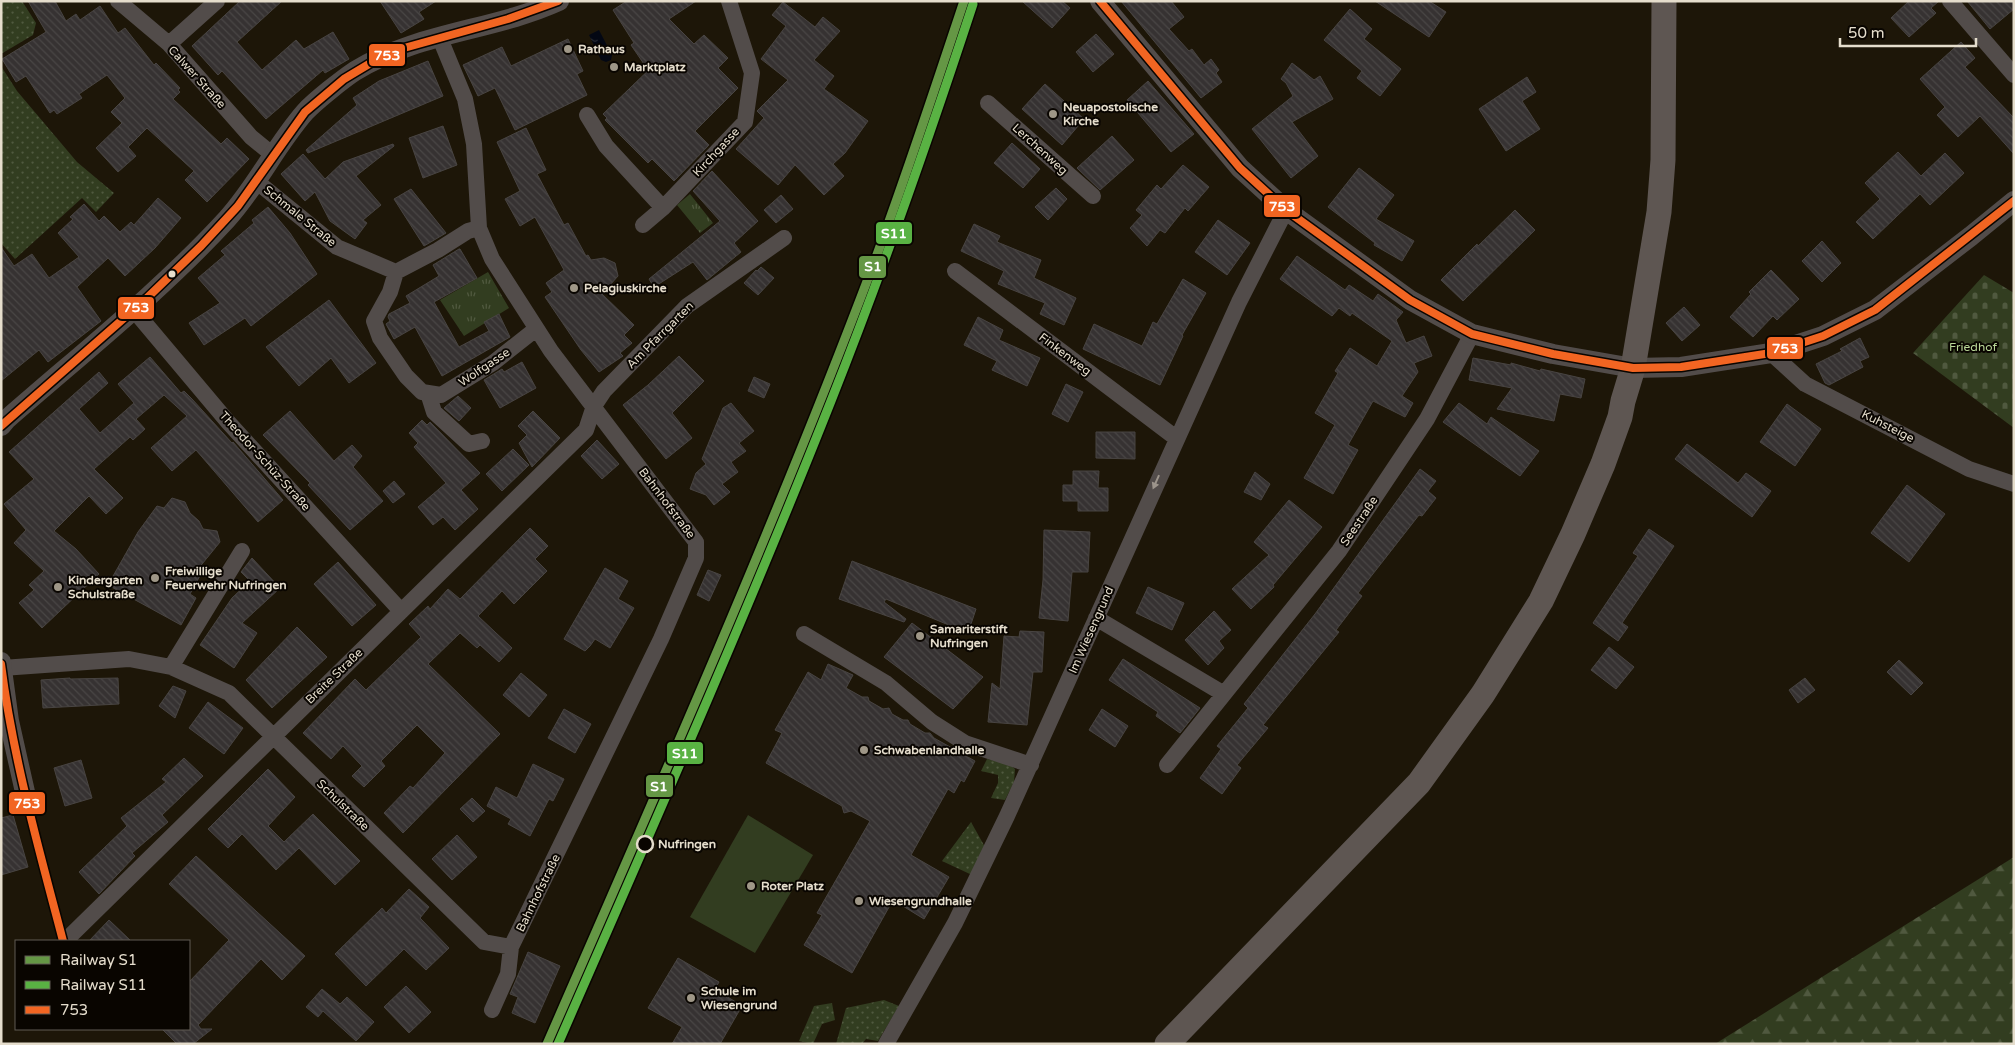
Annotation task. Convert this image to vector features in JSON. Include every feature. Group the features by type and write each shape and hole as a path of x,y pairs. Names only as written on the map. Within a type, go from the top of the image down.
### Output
{"main road":[{"path":"1167,1044 1419,783 1483,694 1540,601 1572,534 1603,464 1620,417 1633,368 1659,212 1663,160 1664,1"}],"street":[{"name":"Calwer Straße","path":"118,1 169,44 251,137 273,155"},
{"path":"169,44 217,1"},
{"name":"Kirchgasse","path":"643,225 664,208 745,122 752,73 729,1"},
{"path":"1100,1 1240,168 1286,210 1410,300 1472,334 1553,354 1633,368 1681,367 1771,353 1823,336 1875,310 2014,201"},
{"path":"1950,1 2014,75"},
{"path":"1,426 133,308 228,218 306,111 354,72 393,51 439,36 506,20 551,3"},
{"name":"Bahnhofstraße","path":"439,36 465,99 472,129 479,228 492,259 536,329 696,542 696,558 661,639 512,947 508,974 492,1010"},
{"name":"Lerchenweg","path":"988,103 1093,196"},
{"path":"587,115 606,146 664,208"},
{"name":"Schmale Straße","path":"256,181 337,247 396,272"},
{"name":"Im Wiesengrund","path":"886,1044 955,923 1031,765 1238,302 1286,210"},
{"path":"479,228 468,231 438,250 396,272 390,292 374,321 380,338 406,376 422,392 428,393 434,412 469,444 482,441"},
{"name":"Am Pfarrgarten","path":"594,406 604,391 687,306 784,238"},
{"name":"Finkenweg","path":"955,271 1176,438"},
{"name":"Theodor-Schüz-Straße","path":"133,308 228,422 401,611"},
{"name":"Wolfgasse","path":"428,393 441,395 494,363 536,329"},
{"name":"Seestraße","path":"1167,764 1339,551 1427,419 1472,334"},
{"name":"Kuhsteige","path":"1771,353 1805,384 1969,469 2014,484"},
{"name":"Breite Straße","path":"66,940 586,430 594,406"},
{"path":"171,667 242,551"},
{"path":"1096,618 1224,694"},
{"path":"804,634 886,683 932,722 965,743 1031,765"},
{"name":"Schulstraße","path":"2,668 128,658 171,667 229,693 484,942 512,947"},
{"path":"1,662 9,721 25,792"}],"green space":[{"path":"1,1 22,1 36,23 33,35 1,54"},
{"path":"1,66 17,91 77,162 114,193 96,212 82,198 15,259 1,243"},
{"path":"690,194 713,223 700,233 677,205"},
{"path":"488,272 509,308 464,336 440,300"},
{"name":"Friedhof","path":"1984,275 2014,293 2014,428 1913,353"},
{"path":"987,759 1009,764 1015,769 1014,782 1005,800 991,798 998,783 998,775 981,771"},
{"name":"Roter Platz","path":"748,815 813,855 755,953 690,917"},
{"path":"971,822 985,847 972,875 942,861"},
{"path":"2014,857 2014,1044 1715,1044"},
{"path":"884,1000 899,1006 878,1041 866,1039 862,1044 836,1044 846,1008"},
{"path":"832,1003 835,1020 822,1024 813,1044 799,1041 814,1006"}],"water":[{"path":"599,30 612,55 611,60 606,62 601,60 589,35"}],"building":[{"path":"28,1 55,1 66,21 76,14 80,20 100,6 118,33 125,28 154,65 156,63 180,88 178,90 180,92 173,99 221,144 227,138 249,159 207,202 185,180 194,171 147,128 128,147 136,156 118,172 96,148 122,123 111,112 125,98 107,75 79,94 82,98 57,114 54,110 50,113 26,76 16,82 2,59 46,32"},
{"path":"240,1 282,1 237,42 262,70 296,40 304,49 333,32 349,59 325,73 323,70 266,119 222,71 218,75 192,46"},
{"path":"380,1 436,1 419,12 424,19 401,33"},
{"path":"627,1 696,1 669,19 694,44 704,35 728,58 718,68 738,88 695,131 709,145 674,181 652,159 648,163 605,120 607,118 603,114 656,63 646,67 631,45 634,43 613,10"},
{"path":"1022,1 1062,1 1070,8 1052,28"},
{"path":"1121,1 1171,1 1184,17 1169,29 1189,51 1192,49 1204,65 1211,59 1219,70 1216,73 1222,82 1201,98"},
{"path":"1375,1 1429,1 1446,12 1429,37"},
{"path":"1909,1 1939,1 1931,8 1936,13 1909,37 1891,18"},
{"path":"1967,1 2014,1 2014,9 1990,29"},
{"path":"783,2 815,27 823,17 840,31 814,60 834,76 824,89 868,121 845,153 833,164 844,176 824,195 795,165 778,185 736,149 764,118 757,111 788,80 761,59 786,26 772,15"},
{"path":"1350,9 1372,29 1364,39 1401,69 1380,96 1357,78 1362,71 1324,40"},
{"path":"1096,34 1114,54 1093,72 1076,52"},
{"path":"568,39 583,71 577,74 587,95 515,130 495,88 478,96 463,65 502,47 511,66"},
{"path":"1961,42 1975,58 1965,67 2014,118 2014,154 1980,116 1958,137 1937,115 1945,107 1920,79"},
{"path":"428,61 443,96 308,153 306,150 357,105 353,98 379,81"},
{"path":"1292,63 1314,80 1320,76 1333,99 1292,122 1318,156 1291,178 1252,129 1293,96 1286,83 1281,79"},
{"path":"1527,77 1536,92 1522,101 1540,129 1506,151 1479,109"},
{"path":"1148,81 1194,134 1171,152 1127,100"},
{"name":"Neuapostolische Kirche","path":"1045,84 1084,119 1062,145 1022,109"},
{"path":"443,126 457,165 423,178 409,138"},
{"path":"526,128 546,170 537,174 564,225 568,223 586,256 588,255 591,260 604,258 615,263 618,276 602,294 634,325 624,335 632,343 620,353 623,356 599,372 581,350 545,297 552,292 546,283 564,270 535,217 520,226 505,199 520,191 497,142"},
{"path":"1112,136 1134,160 1100,190 1077,168"},
{"path":"1012,143 1040,169 1023,188 994,163"},
{"path":"393,144 394,146 356,176 381,205 363,220 367,223 355,239 330,221 315,192 305,201 281,174 303,154 325,179 343,162"},
{"path":"1898,152 1921,176 1945,153 1964,173 1930,205 1920,194 1873,239 1856,222 1880,199 1865,183"},
{"path":"1183,165 1209,187 1188,211 1185,208 1165,233 1160,230 1147,246 1130,228 1142,215 1136,210 1157,185 1161,189"},
{"path":"1359,168 1394,195 1376,219 1414,241 1402,261 1374,245 1375,243 1328,207"},
{"path":"712,171 758,221 734,243 741,252 707,280 693,262 654,287 649,279 720,221 693,191"},
{"path":"1056,188 1067,199 1048,220 1035,207"},
{"path":"411,189 446,233 424,246 394,199"},
{"path":"781,195 793,209 776,223 764,210"},
{"path":"158,198 181,218 155,248 125,276 108,258 77,287 101,321 48,362 39,350 1,381 1,247 14,266 32,254 49,278 79,257 58,233 73,219 70,217 84,204 99,221 104,216 120,232 131,222 134,225"},
{"path":"268,207 290,233 317,274 251,326 245,318 204,345 189,323 220,303 198,278 225,255 221,251 254,223 252,220"},
{"path":"1515,210 1535,230 1463,301 1441,280"},
{"path":"1218,220 1250,243 1227,275 1195,252"},
{"path":"974,224 1000,236 997,242 1041,260 1034,278 1076,298 1064,325 1040,314 1045,303 998,284 1004,271 961,251"},
{"path":"1822,241 1841,263 1822,282 1802,261"},
{"path":"459,249 477,278 434,302 459,347 489,331 484,322 499,314 510,337 442,376 415,327 394,339 386,324 390,321 389,314 410,303 406,296 439,276 433,265"},
{"path":"1297,256 1345,290 1349,285 1373,301 1378,294 1403,312 1396,320 1406,343 1424,336 1432,356 1414,363 1418,372 1402,396 1413,403 1405,417 1373,401 1348,445 1358,450 1333,494 1304,478 1335,425 1315,413 1338,373 1335,371 1350,348 1377,366 1392,341 1352,313 1350,316 1339,308 1332,316 1280,279"},
{"path":"761,267 774,278 758,295 744,283"},
{"path":"1771,270 1799,299 1777,320 1773,316 1753,337 1730,317 1751,294 1749,292"},
{"path":"1183,279 1206,293 1182,335 1160,385 1083,349 1094,324 1142,346 1153,322 1157,324"},
{"path":"329,300 376,363 349,383 331,358 299,386 266,347"},
{"path":"1684,307 1700,325 1682,341 1666,323"},
{"path":"978,317 1003,330 999,340 1040,358 1027,386 992,370 997,361 964,345"},
{"path":"1860,338 1869,357 1860,361 1863,367 1829,385 1825,383 1816,364 1842,351 1840,349"},
{"path":"679,356 704,381 672,413 692,438 666,459 623,405"},
{"path":"150,357 181,393 184,391 233,442 283,500 258,522 196,450 172,471 151,448 187,416 164,395 136,419 145,429 133,440 130,437 94,469 123,498 106,514 89,496 54,531 76,549 99,574 42,628 19,603 34,590 29,585 44,571 14,543 26,530 4,504 34,479 9,452 99,372 108,383 79,409 100,433 134,403 118,384"},
{"path":"1473,358 1511,365 1511,363 1540,371 1541,369 1585,379 1581,398 1560,394 1554,421 1497,409 1512,388 1469,380"},
{"path":"522,362 536,388 500,408 484,380 502,369 504,372"},
{"path":"754,377 770,384 764,398 748,391"},
{"path":"1066,384 1083,392 1068,422 1052,414"},
{"path":"458,396 471,408 459,421 444,408"},
{"path":"731,403 754,431 739,443 746,451 731,462 738,472 722,484 730,492 714,505 706,495 690,489 696,473 706,464 702,459 723,408"},
{"path":"1459,403 1487,424 1491,417 1539,451 1520,476 1443,422"},
{"path":"1787,404 1821,429 1795,466 1760,442"},
{"path":"290,411 334,461 352,445 362,456 353,467 383,501 350,530 308,485 310,483 263,435"},
{"path":"533,411 560,438 532,467 519,443 527,435 518,426"},
{"path":"422,420 427,425 430,422 480,473 461,490 478,509 455,530 443,517 433,525 418,507 446,483 414,447 418,443 409,433"},
{"path":"1096,432 1135,432 1135,459 1096,458"},
{"path":"597,440 619,464 602,479 581,456"},
{"path":"1687,444 1738,483 1746,473 1771,491 1752,517 1675,459"},
{"path":"513,449 529,465 502,491 486,474"},
{"path":"1420,469 1436,481 1428,491 1436,498 1422,516 1419,515 1358,593 1362,596 1336,630 1339,632 1263,725 1268,728 1237,765 1241,768 1222,794 1200,778 1221,749 1217,746 1248,708 1244,704 1315,614"},
{"path":"1073,471 1099,471 1098,488 1108,488 1108,511 1078,511 1078,501 1063,501 1063,485 1073,485"},
{"path":"1255,472 1270,484 1261,500 1244,492"},
{"path":"394,481 405,494 393,503 383,491"},
{"path":"1907,485 1945,514 1909,562 1871,533"},
{"path":"172,498 185,502 190,513 199,521 203,529 217,531 220,542 198,569 202,572 190,594 196,598 181,625 108,585 138,532 157,506 164,508"},
{"path":"1289,500 1322,527 1273,585 1274,587 1251,609 1232,589 1269,555 1254,542"},
{"path":"530,528 548,546 535,559 547,571 514,604 502,591 478,616 512,648 499,662 480,645 477,648 460,633 428,664 500,734 403,833 384,813 410,786 413,788 445,753 417,725 381,761 385,766 364,787 352,776 362,766 343,746 331,759 303,733 355,679 366,690 421,637 409,624 428,606 430,609 448,589 460,599"},
{"path":"1649,529 1674,546 1622,623 1628,627 1618,641 1593,623 1638,556 1633,553"},
{"path":"1044,530 1090,532 1088,572 1072,572 1068,621 1039,618 1043,580"},
{"path":"252,558 280,588 242,623 257,633 234,668 200,645 232,598 250,581 241,572"},
{"path":"852,561 976,609 968,633 886,599 884,602 906,619 904,622 839,599"},
{"path":"338,562 376,605 352,626 314,584"},
{"path":"605,568 628,581 618,599 634,608 610,648 595,639 585,651 564,639"},
{"path":"708,570 721,575 709,601 697,595"},
{"path":"1148,587 1184,603 1172,630 1136,613"},
{"path":"1214,611 1231,630 1219,641 1224,648 1208,665 1185,640"},
{"path":"912,623 983,677 953,709 884,657"},
{"path":"297,627 327,657 272,708 246,680"},
{"path":"1020,631 1044,632 1042,672 1033,672 1027,725 988,722 992,683 1000,689 1004,636 1019,637"},
{"path":"1609,647 1634,667 1616,689 1591,670"},
{"path":"1123,659 1200,708 1180,733 1156,716 1158,712 1109,680"},
{"path":"1899,660 1923,683 1911,695 1887,672"},
{"name":"Schwabenlandhalle","path":"828,664 853,675 846,688 862,697 868,697 869,701 883,709 889,708 892,714 903,720 908,720 910,724 925,733 930,733 934,738 975,761 964,782 961,780 954,793 948,789 911,855 949,877 924,919 893,900 852,973 804,945 822,915 817,913 870,821 851,811 844,813 842,806 766,763 782,733 775,730 808,672 821,680"},
{"path":"521,673 547,695 529,717 503,695"},
{"path":"118,678 119,704 43,708 41,680"},
{"path":"1805,678 1815,690 1798,703 1789,690"},
{"path":"173,686 186,691 175,718 159,706"},
{"path":"208,702 243,728 224,754 189,728"},
{"path":"564,709 591,724 575,753 548,738"},
{"path":"1102,709 1128,726 1115,747 1089,730"},
{"path":"184,758 203,776 162,815 168,822 132,853 135,856 99,894 79,872 127,826 121,818 166,782 162,779"},
{"path":"81,760 92,798 65,806 54,768"},
{"path":"533,764 564,779 553,801 549,799 530,836 508,824 511,819 487,806 496,787 517,798"},
{"path":"268,769 295,797 268,826 284,842 313,814 360,861 335,885 299,848 276,870 242,834 228,848 208,829"},
{"path":"472,798 485,811 473,822 460,809"},
{"path":"13,815 28,867 1,875 1,818"},
{"path":"457,835 477,857 452,880 432,859"},
{"path":"196,856 305,956 282,980 261,959 198,1025 201,1029 212,1029 193,1044 177,1044 163,1030 190,1030 190,981 229,940 169,884"},
{"path":"409,889 429,907 420,918 449,948 426,970 404,949 366,986 335,954 382,908 386,913"},
{"path":"109,920 130,940 90,940"},
{"path":"528,952 560,966 535,1023 512,1013 518,997 510,994"},
{"name":"Schule im Wiesengrund","path":"678,958 719,982 715,989 742,1006 720,1044 672,1044 682,1027 648,1008"},
{"path":"406,986 431,1012 409,1033 384,1007"},
{"path":"322,989 340,1004 347,997 374,1022 356,1041 323,1011 318,1017 306,1007"}],"rail line":[{"name":"S1","path":"547,1044 714,658 795,464 872,268 964,1"},
{"name":"S11","path":"558,1044 731,644 831,401 905,204 973,4"}],"transit line":[{"name":"753","path":"1,426 147,298 201,246 238,206 305,112 344,79 379,58 404,48 508,19 558,1"},
{"name":"753","path":"1100,1 1240,168 1286,210 1410,300 1472,334 1553,354 1633,368 1681,367 1771,353 1823,336 1875,310 2014,201"},
{"name":"753","path":"1,664 12,734 36,838 63,940"}],"place":[{"name":"Rathaus","path":"568,49"},
{"name":"Marktplatz","path":"614,67"},
{"name":"Neuapostolische Kirche","path":"1053,114"},
{"name":"Pelagiuskirche","path":"574,288"},
{"name":"Freiwillige Feuerwehr Nufringen","path":"155,578"},
{"name":"Kindergarten Schulstraße","path":"58,587"},
{"name":"Samariterstift Nufringen","path":"920,636"},
{"name":"Schwabenlandhalle","path":"864,750"},
{"name":"Nufringen","path":"645,844"},
{"name":"Roter Platz","path":"751,886"},
{"name":"Wiesengrundhalle","path":"859,901"},
{"name":"Schule im Wiesengrund","path":"691,998"}]}
